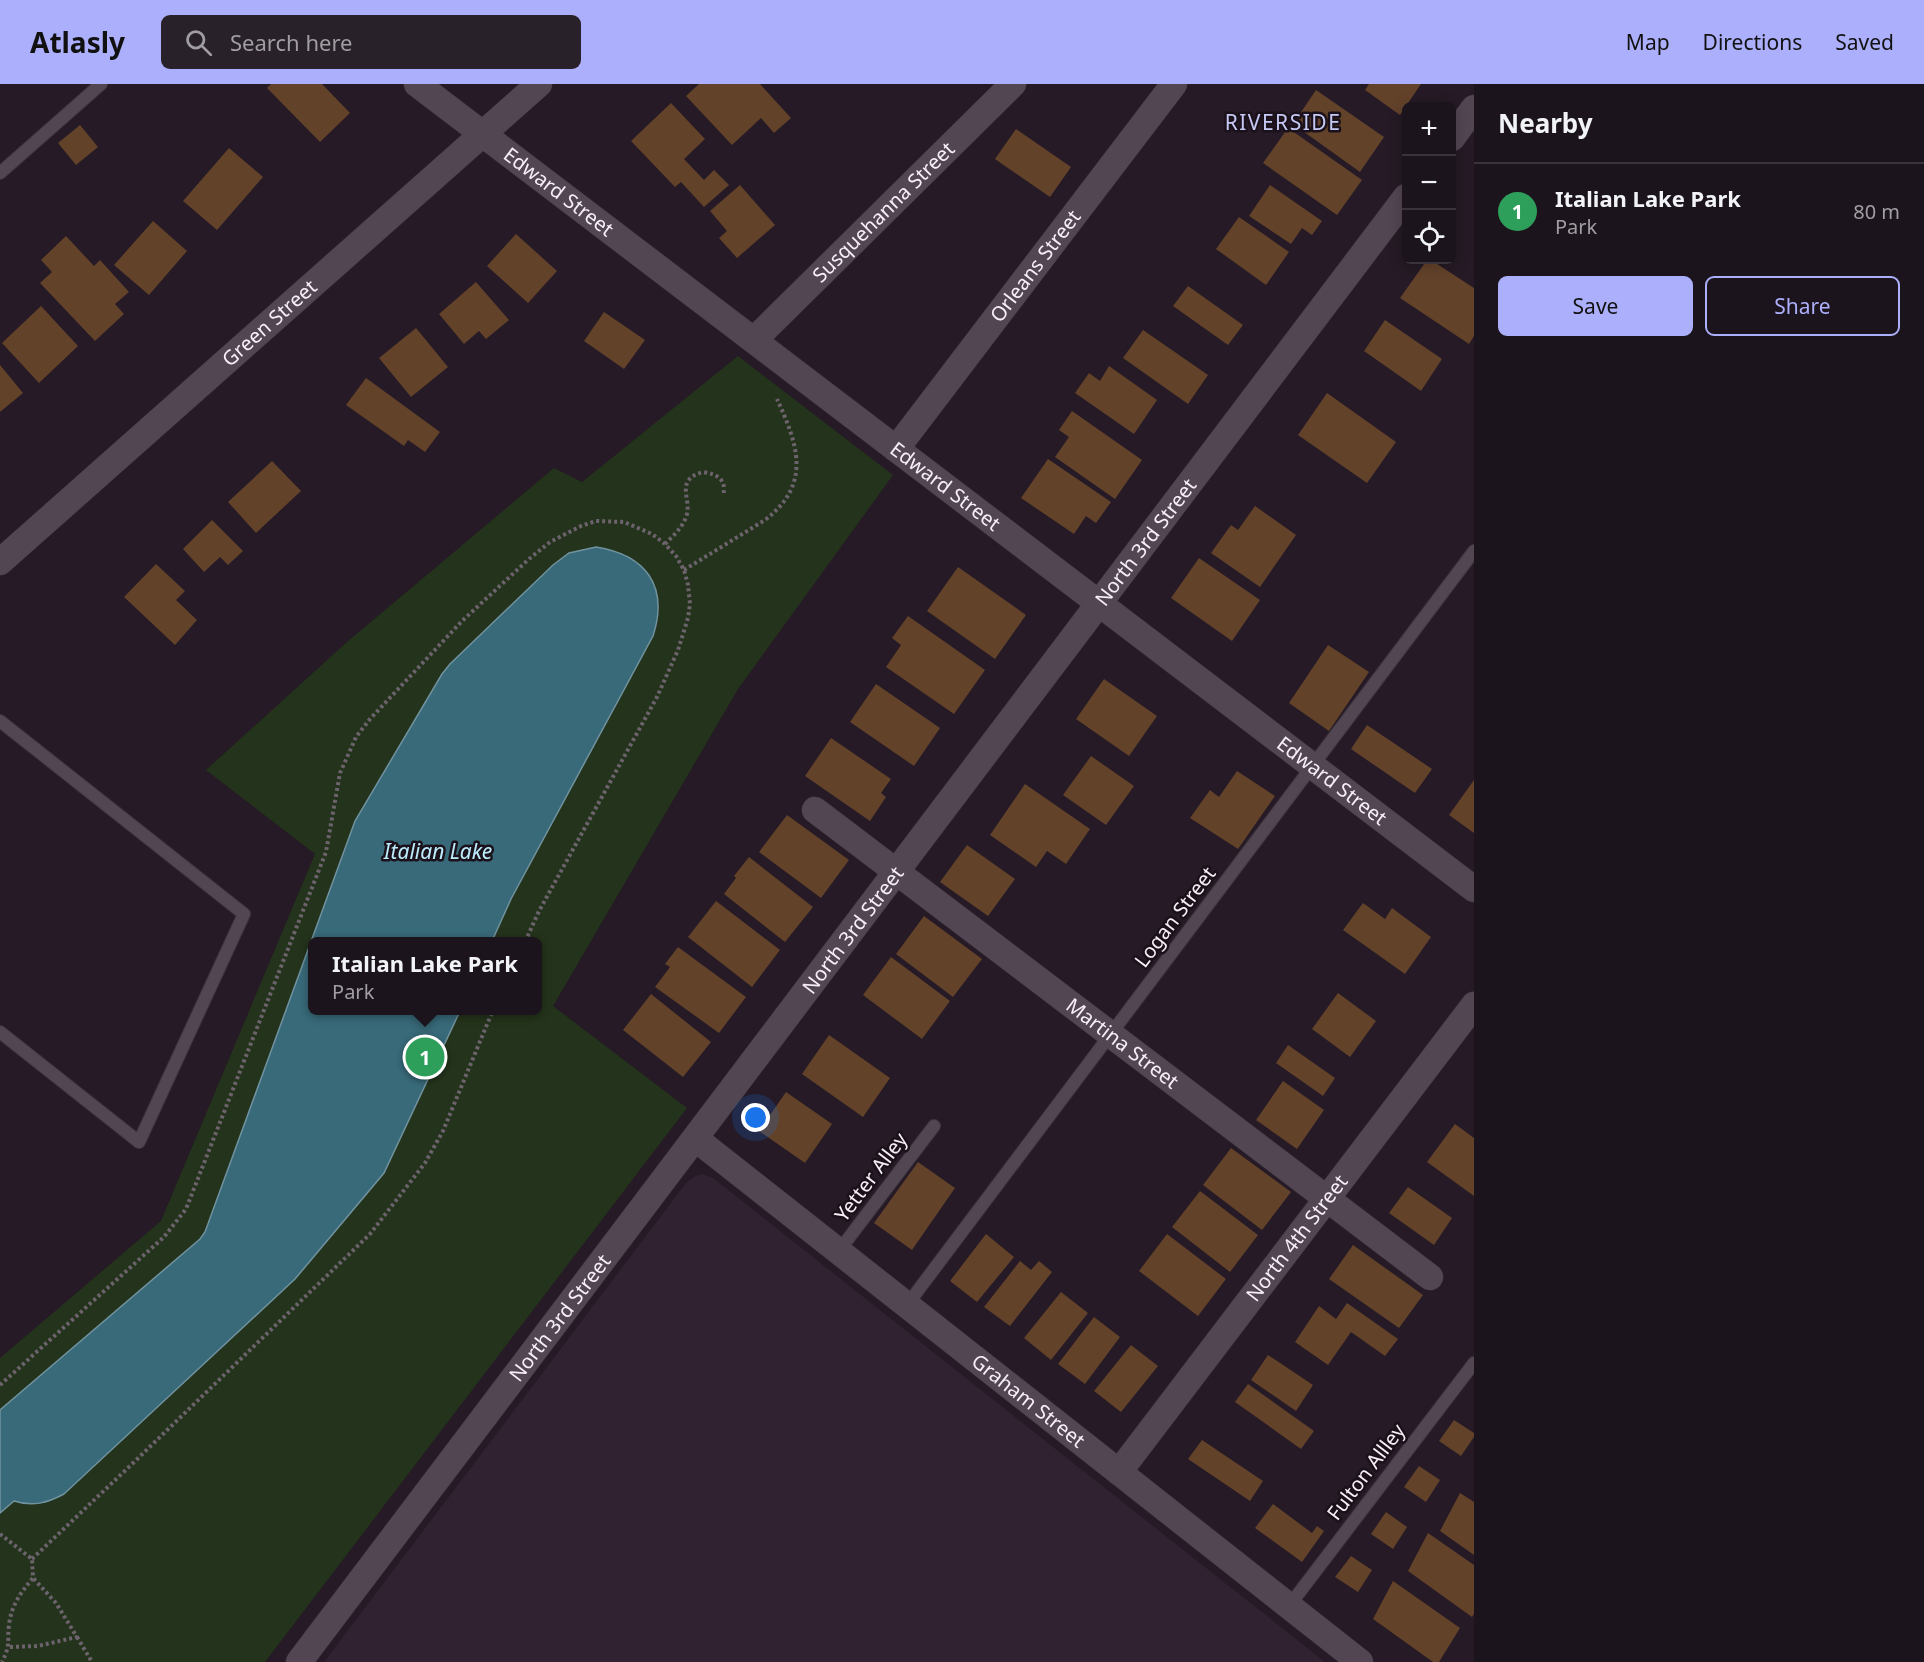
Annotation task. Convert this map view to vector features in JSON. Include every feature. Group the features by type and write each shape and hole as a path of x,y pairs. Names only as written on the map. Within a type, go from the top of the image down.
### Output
{"street":[{"name":"Edward Street","path":"417,84 1474,889"},
{"name":"Green Street","path":"0,562 539,84"},
{"name":"Susquehanna Street","path":"754,340 1013,84"},
{"name":"Orleans Street","path":"896,449 1174,84"},
{"path":"1456,133 1474,108"},
{"name":"North 3rd Street","path":"298,1662 1402,204"},
{"name":"Martina Street","path":"815,810 1430,1277"},
{"name":"North 4th Street","path":"1119,1472 1325,1198 1474,1005"},
{"name":"Graham Street","path":"696,1139 1360,1662"}],"lane":[{"path":"0,173 101,84"},
{"name":"Logan Street","path":"906,1305 1474,550"},
{"path":"0,721 244,914 140,1142 0,1032"},
{"name":"Yetter Alley","path":"838,1252 934,1126"},
{"name":"Fulton Allley","path":"1289,1606 1474,1363"}],"path":[{"path":"684,570 765,520 787,499 797,472 797,459 792,434 777,399"},
{"path":"665,544 679,529 687,514 688,508 684,495 691,478 703,472 718,476 723,481 725,489 723,496"},
{"path":"0,1385 165,1237 186,1209 326,852 333,805 343,762 356,737 370,719 462,621 529,559 566,532 596,521 617,521 652,534 665,544 684,570 690,604 685,633 657,697 539,911 527,937"},
{"path":"32,1559 370,1234 425,1164 443,1131 491,1015"},
{"path":"0,1534 32,1559 33,1578 56,1603 92,1662"},
{"path":"2,1662 10,1647 9,1625 12,1608 33,1578"},
{"path":"10,1647 38,1647 77,1637"}],"shaded area":[{"path":"702,1174 713,1178 1325,1662 324,1662 686,1183"}],"green space":[{"path":"738,356 893,475 738,689 553,1006 687,1108 265,1662 0,1662 0,1358 161,1221 315,854 206,770 347,642 554,468 582,482"}],"water":[{"name":"Italian Lake","path":"596,547 628,557 640,565 655,588 658,602 657,618 653,636 511,899 494,937 313,937 355,821 442,674 553,565 569,553"},
{"name":"Italian Lake","path":"308,950 308,1015 458,1015 384,1173 295,1279 64,1494 40,1503 27,1504 14,1501 0,1513 0,1410 200,1239 205,1232"}],"building":[{"path":"271,84 322,84 350,113 320,142 267,88"},
{"path":"699,84 760,84 791,118 774,133 761,118 732,145 686,96"},
{"path":"1369,84 1421,84 1409,102 1402,102 1400,115 1365,90"},
{"path":"1316,90 1384,137 1360,172 1293,124"},
{"path":"671,103 705,139 684,159 704,180 714,170 729,185 704,207 681,182 675,187 631,141"},
{"path":"80,125 98,147 76,165 58,143"},
{"path":"1288,128 1362,180 1337,215 1263,163"},
{"path":"1016,129 1071,167 1050,197 995,159"},
{"path":"229,148 263,177 217,230 183,201"},
{"path":"740,185 775,225 737,258 719,238 727,231 710,211"},
{"path":"1270,185 1322,221 1312,235 1302,228 1291,244 1249,216"},
{"path":"1239,217 1289,252 1266,285 1216,249"},
{"path":"153,221 187,251 149,295 114,265"},
{"path":"516,234 557,271 528,303 487,266"},
{"path":"66,236 94,266 100,260 129,292 115,304 124,314 95,341 40,283 52,272 41,260"},
{"path":"1424,264 1437,264 1474,288 1474,336 1469,344 1400,298"},
{"path":"476,282 509,320 486,339 479,331 464,344 439,314"},
{"path":"1188,286 1243,325 1228,345 1173,306"},
{"path":"41,306 78,346 39,383 2,343"},
{"path":"604,312 645,340 624,369 584,341"},
{"path":"1385,320 1442,359 1421,391 1364,351"},
{"path":"416,328 448,367 411,397 379,358"},
{"path":"1143,330 1208,375 1188,404 1123,358"},
{"path":"0,365 23,393 0,412"},
{"path":"1109,366 1157,400 1134,434 1075,393 1089,373 1100,381"},
{"path":"366,378 440,432 425,452 408,440 404,446 346,405"},
{"path":"1327,393 1396,442 1367,483 1298,435"},
{"path":"1072,411 1142,460 1115,499 1055,457 1069,437 1059,430"},
{"path":"1048,459 1111,502 1096,523 1086,516 1074,534 1021,498"},
{"path":"272,461 301,491 256,533 228,502"},
{"path":"1255,506 1296,535 1260,587 1211,553 1231,525 1238,530"},
{"path":"212,520 243,551 228,565 220,557 204,572 183,549"},
{"path":"1199,558 1260,600 1232,641 1171,598"},
{"path":"156,564 185,591 176,600 197,620 175,645 124,597"},
{"path":"958,567 1026,615 995,659 927,611"},
{"path":"908,616 985,670 954,714 886,667 901,645 892,638"},
{"path":"1328,645 1369,672 1329,731 1289,703"},
{"path":"1104,679 1157,716 1129,756 1076,719"},
{"path":"876,684 940,728 914,766 850,722"},
{"path":"1367,725 1432,769 1415,793 1351,749"},
{"path":"831,738 891,779 881,793 886,797 870,821 805,776"},
{"path":"1091,756 1134,786 1106,825 1063,795"},
{"path":"1237,771 1275,796 1238,849 1190,818 1210,790 1219,797"},
{"path":"1474,780 1474,833 1449,815"},
{"path":"1025,784 1090,829 1066,864 1047,851 1036,867 990,835"},
{"path":"787,815 849,860 821,898 759,852"},
{"path":"967,845 1015,879 988,916 940,882"},
{"path":"749,857 813,907 785,942 724,894"},
{"path":"716,901 780,950 752,987 688,937"},
{"path":"1363,903 1385,919 1392,908 1431,937 1405,974 1343,930"},
{"path":"924,916 982,959 953,997 896,954"},
{"path":"678,947 746,997 719,1033 655,987 670,967 665,964"},
{"path":"891,957 950,1001 922,1039 863,995"},
{"path":"1338,993 1376,1021 1350,1057 1312,1029"},
{"path":"651,994 711,1042 683,1077 623,1030"},
{"path":"829,1035 890,1078 863,1117 802,1074"},
{"path":"1288,1045 1335,1078 1323,1096 1276,1063"},
{"path":"1283,1081 1324,1110 1297,1149 1256,1120"},
{"path":"786,1092 832,1124 805,1163 759,1131"},
{"path":"1455,1124 1474,1138 1474,1196 1427,1162"},
{"path":"1231,1148 1291,1192 1262,1230 1203,1185"},
{"path":"918,1162 955,1188 912,1250 874,1223"},
{"path":"1408,1187 1452,1218 1434,1245 1389,1213"},
{"path":"1200,1191 1258,1235 1230,1272 1172,1227"},
{"path":"986,1234 1014,1257 977,1302 950,1281"},
{"path":"1167,1234 1226,1279 1198,1316 1139,1271"},
{"path":"1353,1245 1423,1295 1399,1328 1329,1279"},
{"path":"1020,1261 1031,1270 1039,1261 1052,1272 1010,1326 984,1307"},
{"path":"1061,1292 1088,1313 1051,1360 1024,1338"},
{"path":"1347,1303 1398,1339 1385,1356 1351,1332 1328,1365 1295,1342 1319,1306 1336,1319"},
{"path":"1094,1317 1120,1337 1085,1384 1058,1364"},
{"path":"1131,1345 1158,1366 1121,1412 1094,1391"},
{"path":"1268,1355 1313,1385 1296,1411 1251,1380"},
{"path":"1248,1384 1314,1431 1301,1449 1235,1402"},
{"path":"1454,1420 1474,1433 1474,1437 1461,1456 1439,1441"},
{"path":"1202,1440 1263,1481 1250,1501 1188,1459"},
{"path":"1419,1466 1440,1480 1426,1502 1404,1487"},
{"path":"1460,1493 1474,1502 1474,1555 1440,1531"},
{"path":"1273,1504 1312,1533 1317,1526 1324,1531 1302,1562 1255,1528"},
{"path":"1386,1512 1407,1527 1393,1549 1371,1534"},
{"path":"1428,1533 1474,1565 1474,1614 1472,1617 1408,1571"},
{"path":"1351,1556 1372,1570 1358,1592 1335,1577"},
{"path":"1393,1581 1460,1628 1439,1662 1433,1662 1373,1619"}],"place":[{"name":"Italian Lake Park","path":"425,1057"}],"district":[{"name":"RIVERSIDE","path":"1283,123"}]}
